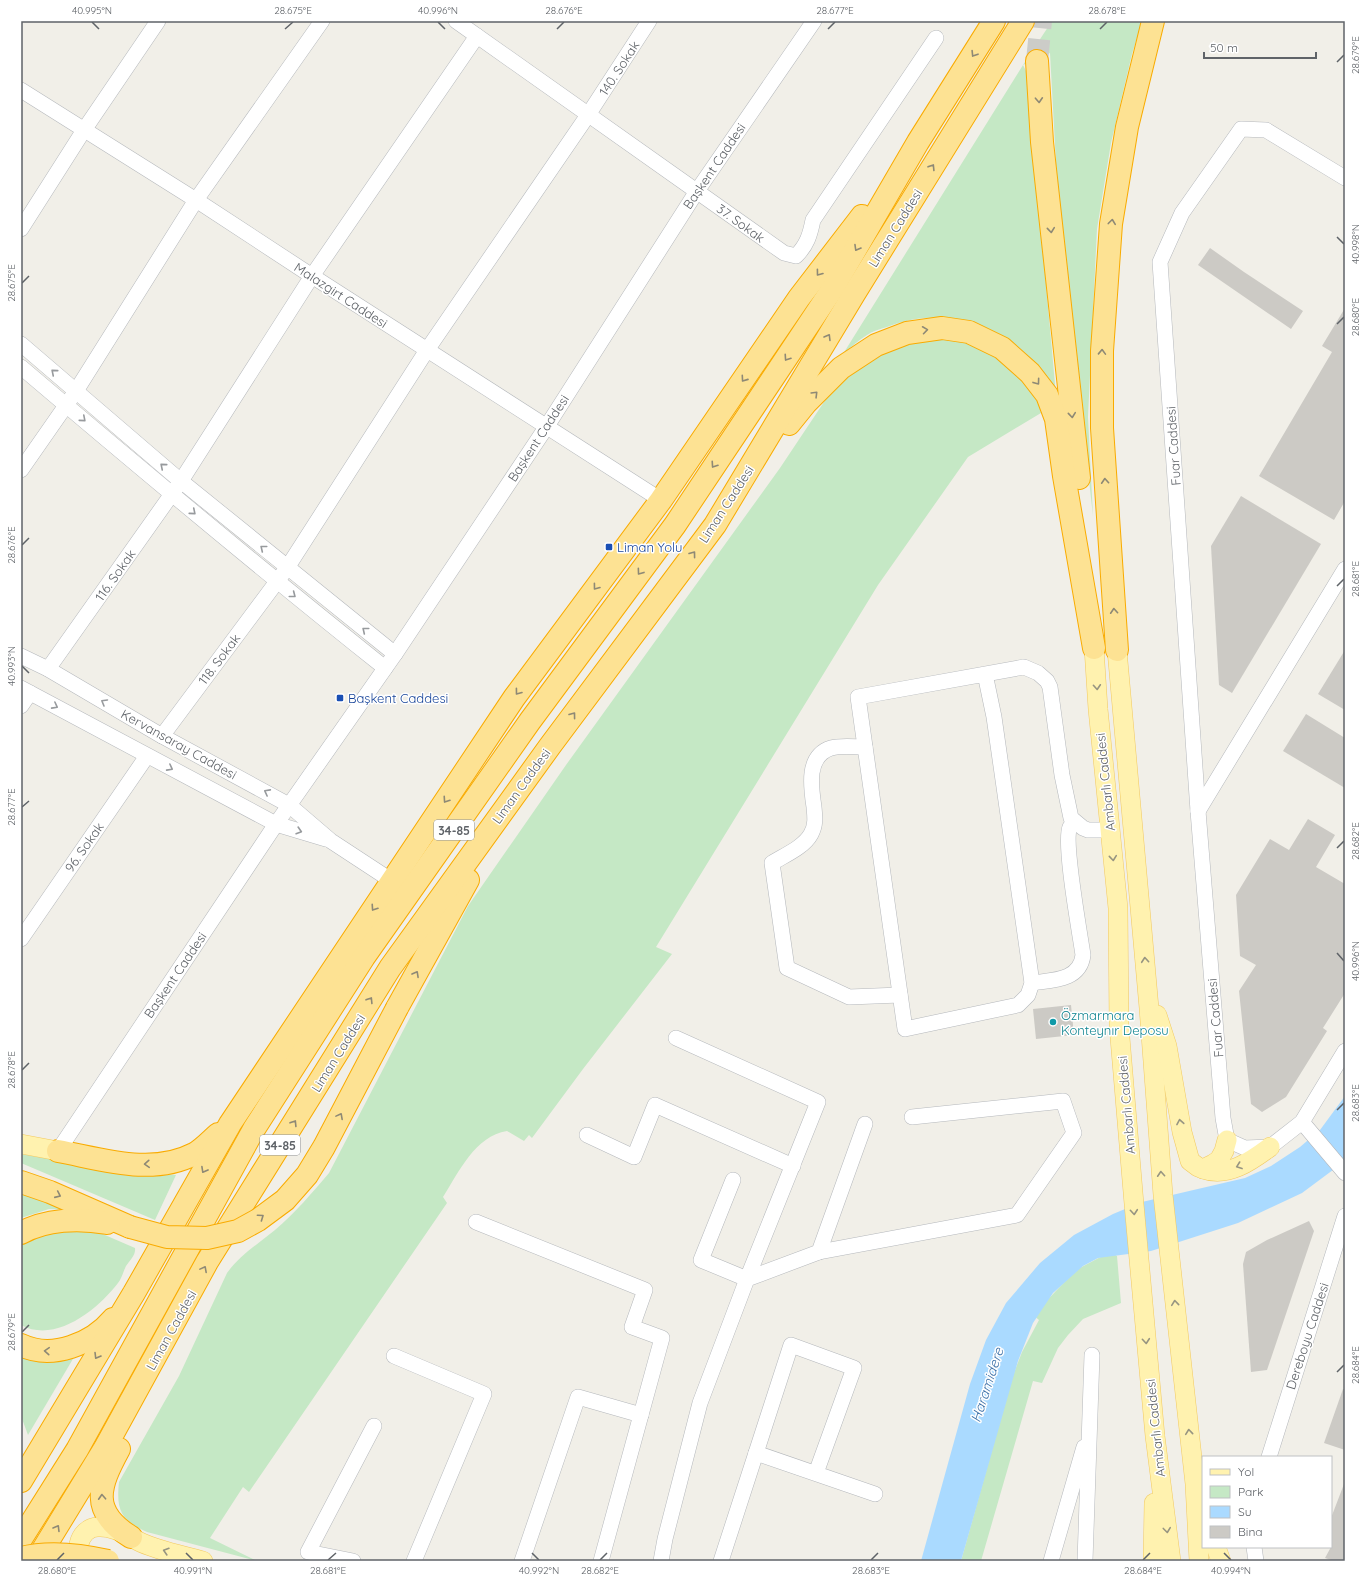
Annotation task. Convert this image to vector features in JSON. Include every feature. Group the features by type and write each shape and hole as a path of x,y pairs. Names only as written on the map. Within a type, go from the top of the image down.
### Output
{"highway":[{"name":"Liman Caddesi","path":"21,1539 77,1450 254,1129 364,957 530,721 675,524 834,288 918,142 994,21"},
{"name":"Liman Caddesi","path":"36,1561 105,1448 208,1262 390,968 550,746 715,525 854,294 1023,21"},
{"path":"1117,650 1102,428 1102,351 1111,224 1127,127 1153,21"},
{"path":"1037,62 1042,142 1082,508 1094,648"},
{"path":"21,1481 134,1293 230,1124 514,698 660,500 799,298 918,142"},
{"path":"715,525 806,403 841,368 876,345 907,333 942,328 969,332 1002,348 1030,373 1047,395 1056,419 1064,476 1094,648"},
{"path":"21,1233 30,1228 51,1222 79,1221 101,1222 130,1227 167,1237 207,1238 238,1231 258,1220 285,1200 307,1175 324,1147 397,1008 472,873 550,746"},
{"path":"58,1151 137,1165 173,1163 196,1153 230,1124"},
{"path":"21,1182 50,1192 130,1227"},
{"path":"21,1345 31,1350 55,1352 82,1343 108,1325 134,1293"},
{"path":"131,1537 112,1523 103,1510 101,1491 109,1467 169,1353 184,1305"},
{"path":"21,1558 28,1556 66,1554 108,1561"}],"main road":[{"name":"Ambarlı Caddesi","path":"1094,648 1098,709 1118,908 1119,1026 1155,1436 1171,1561"},
{"name":"Ambarlı Caddesi","path":"1117,650 1147,982 1163,1195 1194,1477 1199,1561"},
{"path":"1147,982 1167,1046 1182,1132 1190,1161 1198,1167 1211,1172 1224,1171 1244,1165 1270,1147"},
{"path":"1203,1169 1219,1160 1224,1151 1227,1140"},
{"path":"21,1144 58,1151"},
{"path":"1153,1561 1155,1436"},
{"path":"1194,1477 1202,1505"},
{"path":"82,1561 79,1558 78,1546 81,1537 87,1530 97,1526 111,1529 131,1537 138,1542 203,1561"},
{"path":"1216,1548 1221,1561"}],"street":[{"path":"21,228 84,130 158,21"},
{"path":"21,470 76,391 196,200 322,21"},
{"name":"37. Sokak","path":"456,21 784,253 796,256 804,248 809,237 813,220 936,38"},
{"name":"140. Sokak","path":"426,350 588,115 649,21"},
{"name":"Başkent Caddesi","path":"58,1151 289,804 395,654 547,426 697,191 814,21"},
{"name":"116. Sokak","path":"48,669 181,481 312,276 477,36"},
{"name":"Malazgirt Caddesi","path":"21,90 196,200 660,500"},
{"name":"Fuar Caddesi","path":"1227,1140 1223,1118 1198,811 1160,262 1182,213 1241,129 1266,130 1345,178"},
{"path":"21,344 181,481 395,654"},
{"name":"118. Sokak","path":"162,736 287,568 426,350"},
{"path":"21,366 276,582 385,668"},
{"path":"1198,811 1345,569"},
{"name":"Kervansaray Caddesi","path":"21,656 48,669 162,736 289,804 331,841 392,881"},
{"path":"985,674 994,717 1032,983 1028,995 1018,1006 905,1029 858,697 985,674 1024,667 1038,673 1047,681 1050,687 1062,775 1071,818 1076,824 1088,830 1110,830"},
{"path":"21,706 26,690"},
{"name":"Kervansaray Caddesi","path":"26,690 276,824 331,841"},
{"path":"865,747 832,747 826,750 816,760 812,771 815,814 814,826 809,838 772,863 775,885 787,968 849,998 900,995"},
{"name":"96. Sokak","path":"21,939 147,756"},
{"path":"1032,983 1068,977 1078,969 1082,960 1083,955 1071,875 1068,836 1070,827 1076,824"},
{"path":"662,1561 665,1539 700,1404 747,1279 818,1102 676,1038"},
{"path":"1227,1140 1245,1148 1270,1147 1305,1126 1345,1051"},
{"path":"733,1180 701,1260 747,1279 819,1252 1018,1215 1074,1133 1063,1101 912,1117"},
{"path":"587,1135 634,1158 656,1106 793,1166"},
{"path":"819,1252 865,1124"},
{"path":"1305,1126 1344,1172"},
{"name":"Dereboyu Caddesi","path":"1269,1456 1345,1216"},
{"path":"476,1222 645,1290 632,1327 662,1338 601,1561"},
{"path":"721,1561 790,1344 854,1368 816,1473"},
{"path":"1085,1561 1092,1355"},
{"path":"394,1356 484,1394 414,1561"},
{"path":"522,1561 578,1396 641,1415"},
{"path":"1051,1561 1090,1425"},
{"path":"353,1561 308,1552 374,1426"},
{"path":"756,1453 875,1494"},
{"path":"1254,1548 1256,1561"}],"green space":[{"path":"1052,21 1142,21 1132,54 1111,143 1097,229 1088,417 1093,516 1058,200 1050,53 1023,65"},
{"path":"1023,65 1027,73 1056,395 1032,360 1017,346 983,326 964,321 945,318 926,318 906,321 872,332 843,354"},
{"path":"934,334 966,341 996,354 1027,381 1037,398 1041,413 968,457 878,585 656,947 672,954 532,1138 529,1135 524,1141 507,1131 496,1134 477,1147 462,1166 443,1197 447,1203 249,1492 243,1487 210,1538 257,1561 147,1532 138,1528 126,1519 122,1513 118,1500 119,1482 179,1376 227,1273 243,1255 289,1217 329,1173 468,906 566,765 780,468 832,390 862,362 899,340"},
{"path":"21,1154 120,1170 176,1175 155,1220 21,1163"},
{"path":"21,1193 75,1210 49,1209 21,1218"},
{"path":"52,1231 98,1232 135,1248 135,1251 118,1283 110,1293 88,1313 62,1327 48,1330 34,1330 21,1325 21,1240"},
{"path":"1110,1252 1117,1256 1121,1303 1083,1319 1058,1348 1042,1383 1033,1381 981,1561 961,1561 1012,1378 1022,1352 1039,1320 1033,1315 1076,1270"},
{"path":"21,1346 80,1347 28,1435 21,1416"}],"water":[{"name":"Haramidere","path":"1345,1096 1345,1161 1302,1193 1238,1223 1151,1251 1098,1258 1083,1266 1053,1293 1033,1323 1018,1361 961,1561 921,1561 970,1384 986,1340 1006,1303 1040,1263 1074,1235 1113,1214 1142,1202 1245,1178 1271,1166 1300,1147 1320,1130"}],"building":[{"path":"1210,248 1303,311 1291,329 1198,265"},
{"path":"1345,308 1345,501 1334,520 1259,476 1332,352 1322,346"},
{"path":"1241,496 1321,544 1232,693 1219,685 1211,546"},
{"path":"1345,650 1345,710 1318,694"},
{"path":"1306,714 1345,738 1345,788 1283,751"},
{"path":"1308,819 1335,835 1316,867 1345,884 1345,993 1323,1028 1327,1031 1286,1097 1262,1112 1251,1104 1239,991 1256,965 1240,956 1236,895 1270,839 1289,850"},
{"name":"Özmarmara Konteynır Deposu","path":"1071,1005 1074,1035 1036,1039 1033,1009"},
{"path":"1309,1221 1314,1231 1267,1370 1251,1372 1243,1264 1246,1252 1267,1240"},
{"path":"1343,1389 1345,1389 1345,1450 1324,1443"},
{"path":"1345,1484 1345,1561 1334,1561 1325,1558 1330,1548 1332,1548 1332,1515"}],"tunnel":[{"path":"1037,61 1041,21"}],"place":[{"name":"Liman Yolu","path":"609,547"},
{"name":"Başkent Caddesi","path":"340,698"},
{"name":"Özmarmara Konteynır Deposu","path":"1053,1022"}]}
